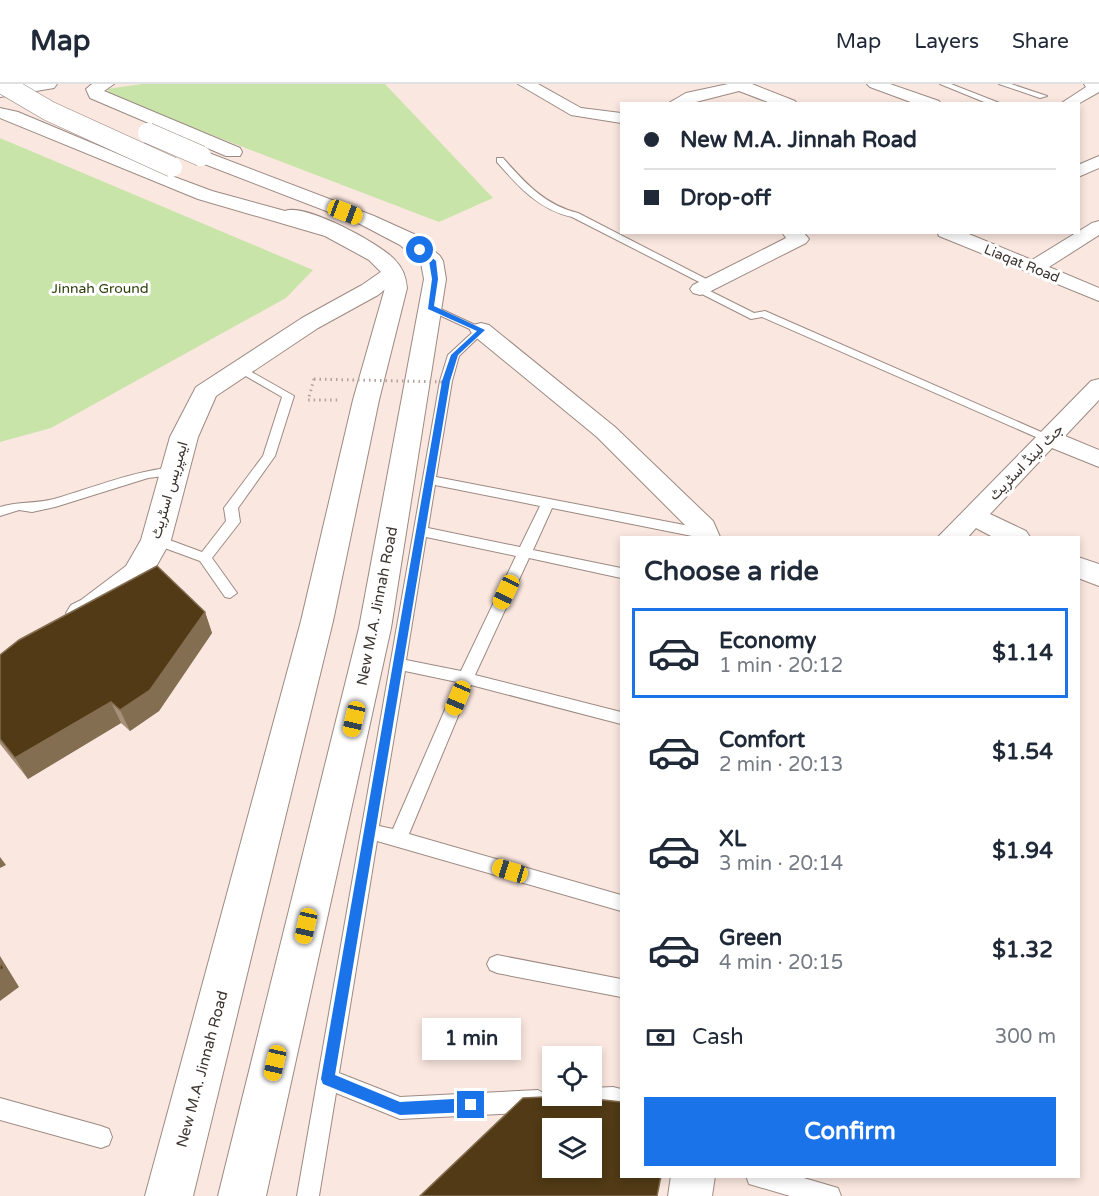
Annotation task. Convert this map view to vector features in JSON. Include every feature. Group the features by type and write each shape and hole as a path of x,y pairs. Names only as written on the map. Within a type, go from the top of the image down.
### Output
{"main road":[{"path":"3,84 48,111 172,167 332,231 381,259 393,274"},
{"path":"105,84 95,89 96,94 342,197 367,220"},
{"path":"0,92 50,87"},
{"name":"New M.A. Jinnah Road","path":"85,106 201,156 367,220 408,240 432,261 435,279 375,628 242,1196"},
{"path":"0,113 206,195 332,231"},
{"name":"New M.A. Jinnah Road","path":"169,1196 317,621 366,400 396,288 393,274"},
{"name":"ایمپریس اسٹریٹ","path":"62,623 92,608 137,573 156,540 184,437 205,392 310,323 370,290 393,274"}],"street":[{"path":"526,84 577,112 620,118"},
{"path":"683,84 697,94"},
{"path":"875,84 927,102"},
{"path":"880,102 922,84"},
{"path":"1071,102 1095,88 1092,84"},
{"path":"678,102 690,95 719,92 742,85 784,102"},
{"path":"1080,153 1099,160"},
{"path":"1080,171 1099,160"},
{"path":"1034,268 1099,227"},
{"path":"705,286 799,239 793,234"},
{"name":"Liaqat Road","path":"955,234 1099,295"},
{"path":"482,330 606,432 703,527 705,536"},
{"name":"جٹ لینڈ اسٹریٹ","path":"953,536 1099,387"},
{"path":"1049,438 1099,459"},
{"path":"973,516 1015,536"},
{"path":"1080,567 1099,576"},
{"path":"690,1196 693,1178"}],"lane":[{"path":"944,84 993,102"},
{"path":"1003,84 1043,96"},
{"path":"500,160 537,200 547,207 575,215 705,286 755,317 761,313 1049,438"},
{"path":"308,1196 449,370 454,355 482,330 430,307"},
{"path":"205,558 233,522 231,508 243,488 269,456 288,396 241,369"},
{"path":"0,512 18,506 32,508 55,503 139,476 175,471"},
{"path":"430,480 705,536"},
{"path":"399,838 466,678 548,503"},
{"path":"421,531 620,573"},
{"path":"156,540 205,558 230,593"},
{"path":"398,664 466,678 620,718"},
{"path":"370,832 399,838 620,903"},
{"path":"497,964 620,988"},
{"path":"328,1079 400,1108 613,1097 620,1100"},
{"path":"0,1109 101,1137"},
{"path":"764,1178 830,1196"}],"path":[{"path":"314,379 442,382"}],"green space":[{"path":"142,84 385,84 493,198 439,222 112,97 107,89"},
{"name":"Jinnah Ground","path":"0,138 313,270 286,298 51,428 0,442"}],"building":[{"path":"157,566 205,612 150,690 120,710 111,702 15,758 0,739 0,655 19,640"},
{"path":"542,1097 542,1106 602,1106 602,1100 620,1102 620,1178 661,1178 657,1196 420,1196 523,1098"}],"route":[{"path":"420,250 432,261 435,279 430,307 482,330 454,355 446,381 328,1079 400,1108 471,1105"}]}
